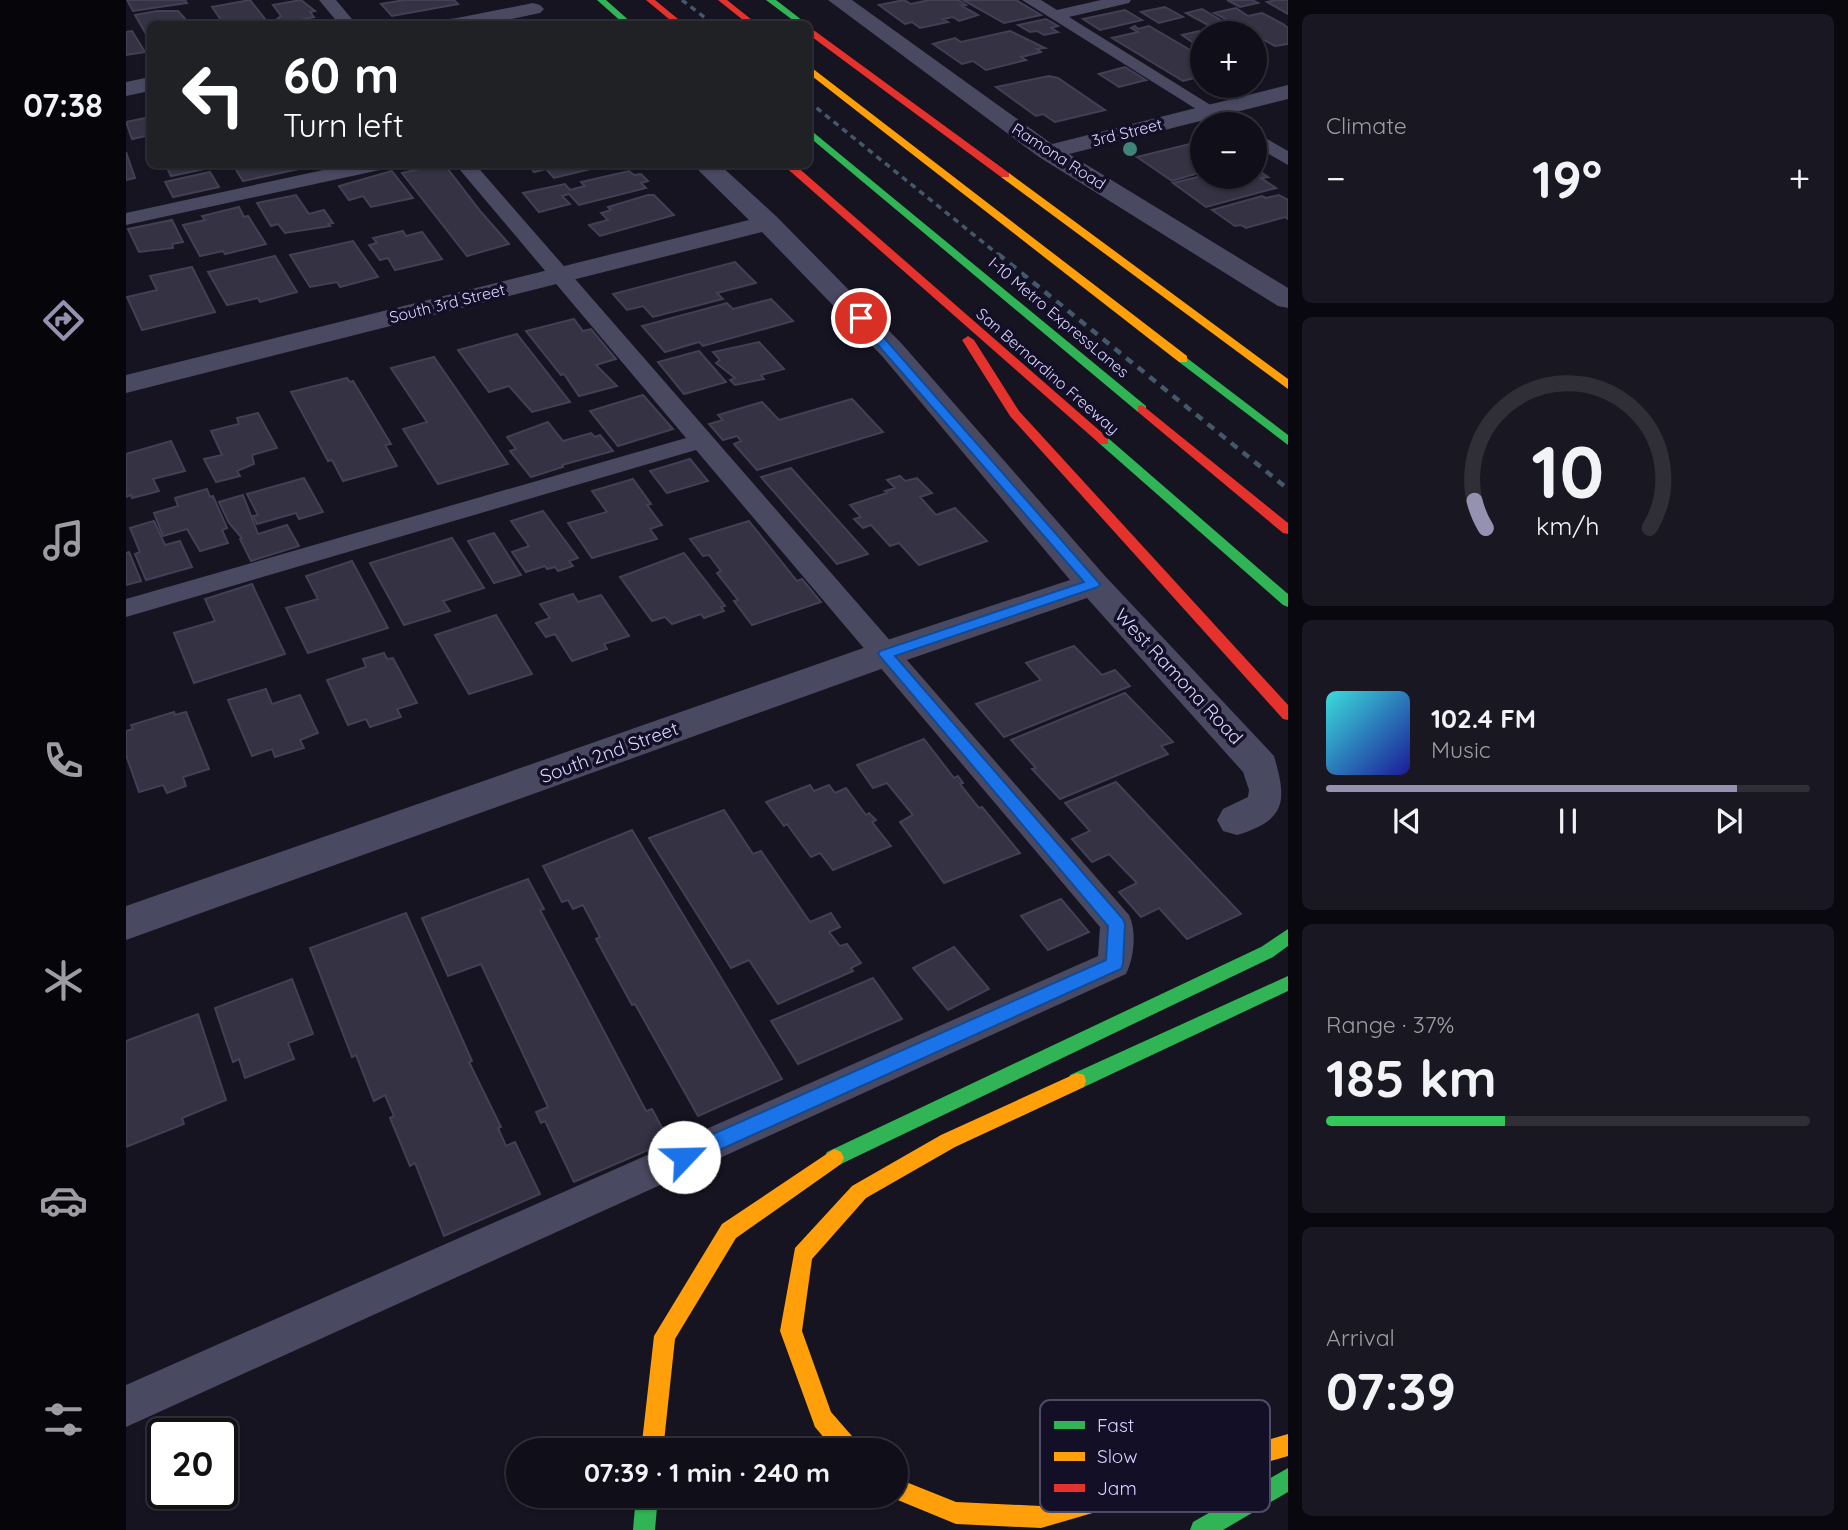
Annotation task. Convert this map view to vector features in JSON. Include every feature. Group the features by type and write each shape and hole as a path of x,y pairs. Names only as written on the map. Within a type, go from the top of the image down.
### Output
{"main road":[{"path":"601,0 626,21"},
{"path":"650,0 676,21"},
{"path":"722,0 749,21"},
{"path":"770,0 799,21"},
{"path":"812,32 1288,385"},
{"path":"812,71 1288,441"},
{"name":"I-10 Metro ExpressLanes","path":"812,134 1288,530"},
{"name":"San Bernardino Freeway","path":"792,168 1288,602"},
{"path":"945,304 1014,413 1288,715"},
{"path":"1274,702 1288,724"},
{"path":"653,1438 665,1336 729,1231 837,1156 1267,952 1288,936"},
{"path":"838,1438 823,1419 791,1331 802,1255 859,1192 948,1141 1288,983"},
{"path":"1270,1451 1288,1446"},
{"path":"1270,1490 1288,1479"},
{"path":"908,1494 956,1513 1041,1517 1058,1512"},
{"path":"644,1530 646,1508"},
{"path":"1201,1530 1232,1512"}],"street":[{"name":"Ramona Road","path":"838,0 1048,152 1288,300"},
{"path":"468,21 528,5 547,21"},
{"path":"126,89 147,86"},
{"name":"3rd Street","path":"1237,112 1288,92"},
{"name":"3rd Street","path":"1048,152 1190,124"},
{"name":"West Ramona Road","path":"708,168 768,223 892,350 1093,584 1260,766 1269,790 1266,806 1237,820"},
{"name":"South 3rd Street","path":"126,384 768,223"},
{"name":"South 2nd Street","path":"126,923 885,654 1093,584"}],"lane":[{"path":"327,0 345,21"},
{"path":"1030,0 1212,112"},
{"path":"1055,15 1123,0"},
{"path":"1267,146 1288,159"},
{"path":"126,219 362,168"},
{"path":"126,1406 1114,964 1117,924 467,168"},
{"path":"126,608 700,441"}],"building":[{"path":"127,0 185,0 187,3 133,11"},
{"path":"250,0 267,21 222,21 212,7"},
{"path":"301,0 315,11 310,12 314,17 279,21 277,19 281,16 273,5"},
{"path":"404,0 454,0 458,4 392,16 381,4"},
{"path":"904,0 911,4 929,0 958,0 966,5 962,6 978,15 959,21 953,17 943,19 948,22 920,28 912,22 905,24 879,5"},
{"path":"963,0 1016,0 1041,15 1004,23"},
{"path":"1227,0 1252,0 1258,3 1240,7"},
{"path":"1288,0 1288,14 1267,2"},
{"path":"1165,7 1183,17 1159,23 1141,12"},
{"path":"1236,8 1248,16 1262,13 1288,28 1288,44 1275,46 1267,42 1267,21 1229,21 1214,13"},
{"path":"1202,9 1222,21 1201,21 1186,13"},
{"path":"1125,10 1142,20 1100,30 1083,19"},
{"path":"178,11 187,21 147,21 147,36 135,15"},
{"path":"1046,19 1058,26 1051,28 1058,32 1044,35 1037,31 1030,32 1018,25"},
{"path":"1149,26 1190,50 1190,79 1183,81 1112,38 1138,32 1131,28"},
{"path":"132,31 145,52 126,55 126,32"},
{"path":"1010,31 1045,48 1037,49 1041,52 1021,57 1026,60 986,70 973,61 962,64 933,44 955,38 961,42"},
{"path":"1125,67 1146,80 1119,87 1099,74"},
{"path":"1049,76 1058,78 1105,110 1055,122 1043,114 1036,116 996,87"},
{"path":"147,118 147,136 132,139 126,122"},
{"path":"1190,144 1190,176 1172,181 1137,157"},
{"path":"126,152 135,178 126,180"},
{"path":"167,168 209,168 171,176"},
{"path":"235,168 303,168 243,181"},
{"path":"425,168 447,168 509,244 467,256 402,173"},
{"path":"531,168 595,168 554,178 546,169 534,172"},
{"path":"392,171 413,198 371,207 363,196 349,200 339,186"},
{"path":"629,171 634,175 641,174 648,181 641,183 646,188 579,205 569,194 562,196 570,204 539,212 523,193 565,184 570,190 585,186 581,182"},
{"path":"210,172 219,187 173,197 165,182"},
{"path":"1190,179 1190,189 1267,189 1267,182 1276,188 1206,207 1173,183"},
{"path":"296,195 309,214 324,210 333,223 328,224 330,226 285,233 278,224 271,226 257,203"},
{"path":"654,195 674,215 600,236 589,225 608,220 601,213 611,210 608,207"},
{"path":"1279,195 1288,200 1288,219 1285,217 1246,228 1235,226 1212,210 1262,196 1266,198"},
{"path":"239,207 266,244 225,254 223,251 200,256 183,225 205,220 202,216"},
{"path":"172,220 183,242 172,244 173,248 139,252 128,229"},
{"path":"403,231 406,236 422,232 442,259 395,270 388,258 380,260 369,245 377,243 373,238"},
{"path":"353,241 378,277 340,287 337,282 310,287 290,255"},
{"path":"275,256 297,292 260,302 258,298 227,305 208,272"},
{"path":"735,262 756,283 717,293 723,299 653,317 643,306 627,310 613,294"},
{"path":"192,267 215,312 142,330 127,297 157,290 150,276"},
{"path":"771,299 793,321 703,346 699,342 665,352 642,326 727,303 733,309"},
{"path":"574,319 583,331 591,329 616,359 596,365 617,386 579,396 564,374 561,375 526,331"},
{"path":"517,334 570,402 532,412 509,386 489,392 458,350"},
{"path":"759,342 784,369 761,375 764,379 735,385 730,380 735,378 716,363 720,360 713,352"},
{"path":"699,351 726,382 684,394 658,362"},
{"path":"434,357 508,464 438,484 403,429 427,422 391,368"},
{"path":"347,378 350,382 353,381 391,444 385,445 397,466 343,481 332,460 328,461 291,392"},
{"path":"643,395 673,429 618,446 590,411"},
{"path":"852,399 883,432 757,470 734,444 741,441 737,436 723,440 709,424 723,420 718,415 762,402 779,420"},
{"path":"258,413 277,448 252,455 254,464 237,471 240,476 216,482 204,459 222,455 211,431 239,424 237,418"},
{"path":"548,422 563,441 591,433 595,437 600,435 613,451 531,477 510,451 516,449 507,437"},
{"path":"171,441 185,471 153,479 159,491 126,497 126,454"},
{"path":"690,459 708,481 667,493 650,471"},
{"path":"791,468 868,554 837,564 761,477"},
{"path":"900,476 905,481 917,478 932,493 920,497 936,515 955,508 987,541 919,565 899,543 890,546 871,525 863,528 854,519 861,517 850,505 887,493 885,491 895,488 887,480"},
{"path":"304,478 323,512 299,519 296,513 257,524 253,516 258,515 247,494"},
{"path":"633,479 662,525 650,529 657,539 592,558 568,523 607,512 592,491"},
{"path":"207,489 210,497 213,496 227,528 222,530 228,543 200,551 187,529 163,536 154,513 178,506 175,498"},
{"path":"243,495 258,534 287,525 299,546 251,561 240,539 242,538 229,523 219,502"},
{"path":"543,511 578,558 569,561 573,566 558,571 555,567 547,569 545,566 526,572 512,552 529,546 511,521"},
{"path":"154,521 165,545 180,541 192,567 146,580 135,554 140,552 130,528"},
{"path":"749,521 797,581 802,579 821,602 752,625 734,601 738,600 717,573 721,571 709,555 703,556 690,539"},
{"path":"494,533 521,575 494,583 468,541"},
{"path":"452,538 484,588 443,601 450,611 404,625 370,563"},
{"path":"129,552 141,581 126,585 126,553"},
{"path":"684,553 725,606 721,607 724,611 704,618 701,614 672,624 665,617 652,621 620,577"},
{"path":"352,561 388,628 308,653 286,608 318,599 306,576"},
{"path":"252,584 285,654 194,683 174,633 215,621 205,599"},
{"path":"573,594 578,602 601,595 629,636 604,644 607,649 572,661 555,634 546,637 536,623 550,618 540,604"},
{"path":"496,615 532,674 469,694 435,635"},
{"path":"1074,646 1102,675 1115,670 1130,686 1004,737 976,704 1041,680 1026,663"},
{"path":"384,653 387,659 393,658 417,703 397,709 401,717 370,727 366,719 348,725 327,680 366,667 363,659"},
{"path":"266,689 272,704 300,695 318,733 300,740 304,748 275,757 272,749 252,756 228,700"},
{"path":"1125,693 1173,742 1161,746 1168,754 1060,799 1032,769 1036,768 1011,740"},
{"path":"174,712 175,715 186,712 209,769 183,777 186,786 167,793 163,785 139,792 126,755 126,731 133,729 131,725"},
{"path":"924,739 954,778 958,776 963,783 960,784 979,808 982,807 1020,853 944,883 900,822 913,815 887,783 873,788 857,765"},
{"path":"1116,782 1241,914 1187,939 1159,908 1141,917 1119,892 1137,883 1109,854 1092,862 1072,839 1090,831 1065,803"},
{"path":"810,785 814,791 829,785 835,793 846,788 866,815 869,813 876,820 872,822 891,846 833,870 820,853 811,857 787,824 784,826 766,802"},
{"path":"724,810 753,854 761,851 810,922 831,913 840,927 829,932 840,946 847,944 861,963 851,968 853,971 778,1004 749,960 731,968 649,838"},
{"path":"632,830 782,1079 698,1116 596,939 600,937 583,905 573,909 568,900 562,902 543,866"},
{"path":"528,879 544,909 540,910 646,1111 652,1109 669,1141 574,1182 545,1121 541,1123 536,1112 548,1107 481,964 448,976 422,918"},
{"path":"1061,899 1089,932 1048,950 1021,916"},
{"path":"406,913 472,1061 469,1062 501,1127 498,1128 506,1146 515,1142 540,1194 444,1236 415,1163 410,1166 390,1118 394,1116 385,1095 374,1101 356,1055 352,1057 310,948"},
{"path":"954,947 989,989 948,1010 913,968"},
{"path":"873,978 902,1019 798,1064 771,1021"},
{"path":"292,979 313,1034 288,1043 294,1059 245,1078 239,1059 233,1062 215,1008"},
{"path":"198,1014 226,1100 182,1118 184,1124 126,1147 126,1041"}],"railway":[{"path":"682,0 709,21"},
{"path":"812,104 1000,256"},
{"path":"998,254 1288,489"}],"traffic: fast":[{"path":"601,0 626,21"},
{"path":"770,0 799,21"},
{"path":"812,134 1142,409"},
{"path":"1183,359 1288,441"},
{"path":"1104,441 1288,602"},
{"path":"834,1158 1267,952 1288,936"},
{"path":"1077,1081 1288,983"},
{"path":"1270,1490 1288,1479"},
{"path":"644,1530 646,1508"},
{"path":"1201,1530 1232,1512"}],"traffic: slow":[{"path":"812,71 1183,359"},
{"path":"1005,175 1288,385"},
{"path":"839,1438 823,1419 791,1331 802,1255 859,1192 948,1141 1077,1081"},
{"path":"653,1438 665,1336 729,1231 834,1158"},
{"path":"1270,1450 1288,1445"},
{"path":"908,1494 956,1513 1041,1517 1058,1512"}],"traffic: jam":[{"path":"650,0 676,21"},
{"path":"722,0 749,21"},
{"path":"812,32 1005,175"},
{"path":"792,168 1104,441"},
{"path":"968,340 1014,413 1288,715"},
{"path":"1142,409 1288,530"}],"route":[{"path":"684,1157 1114,964 1117,924 885,654 1093,584 892,350 861,318"}]}
